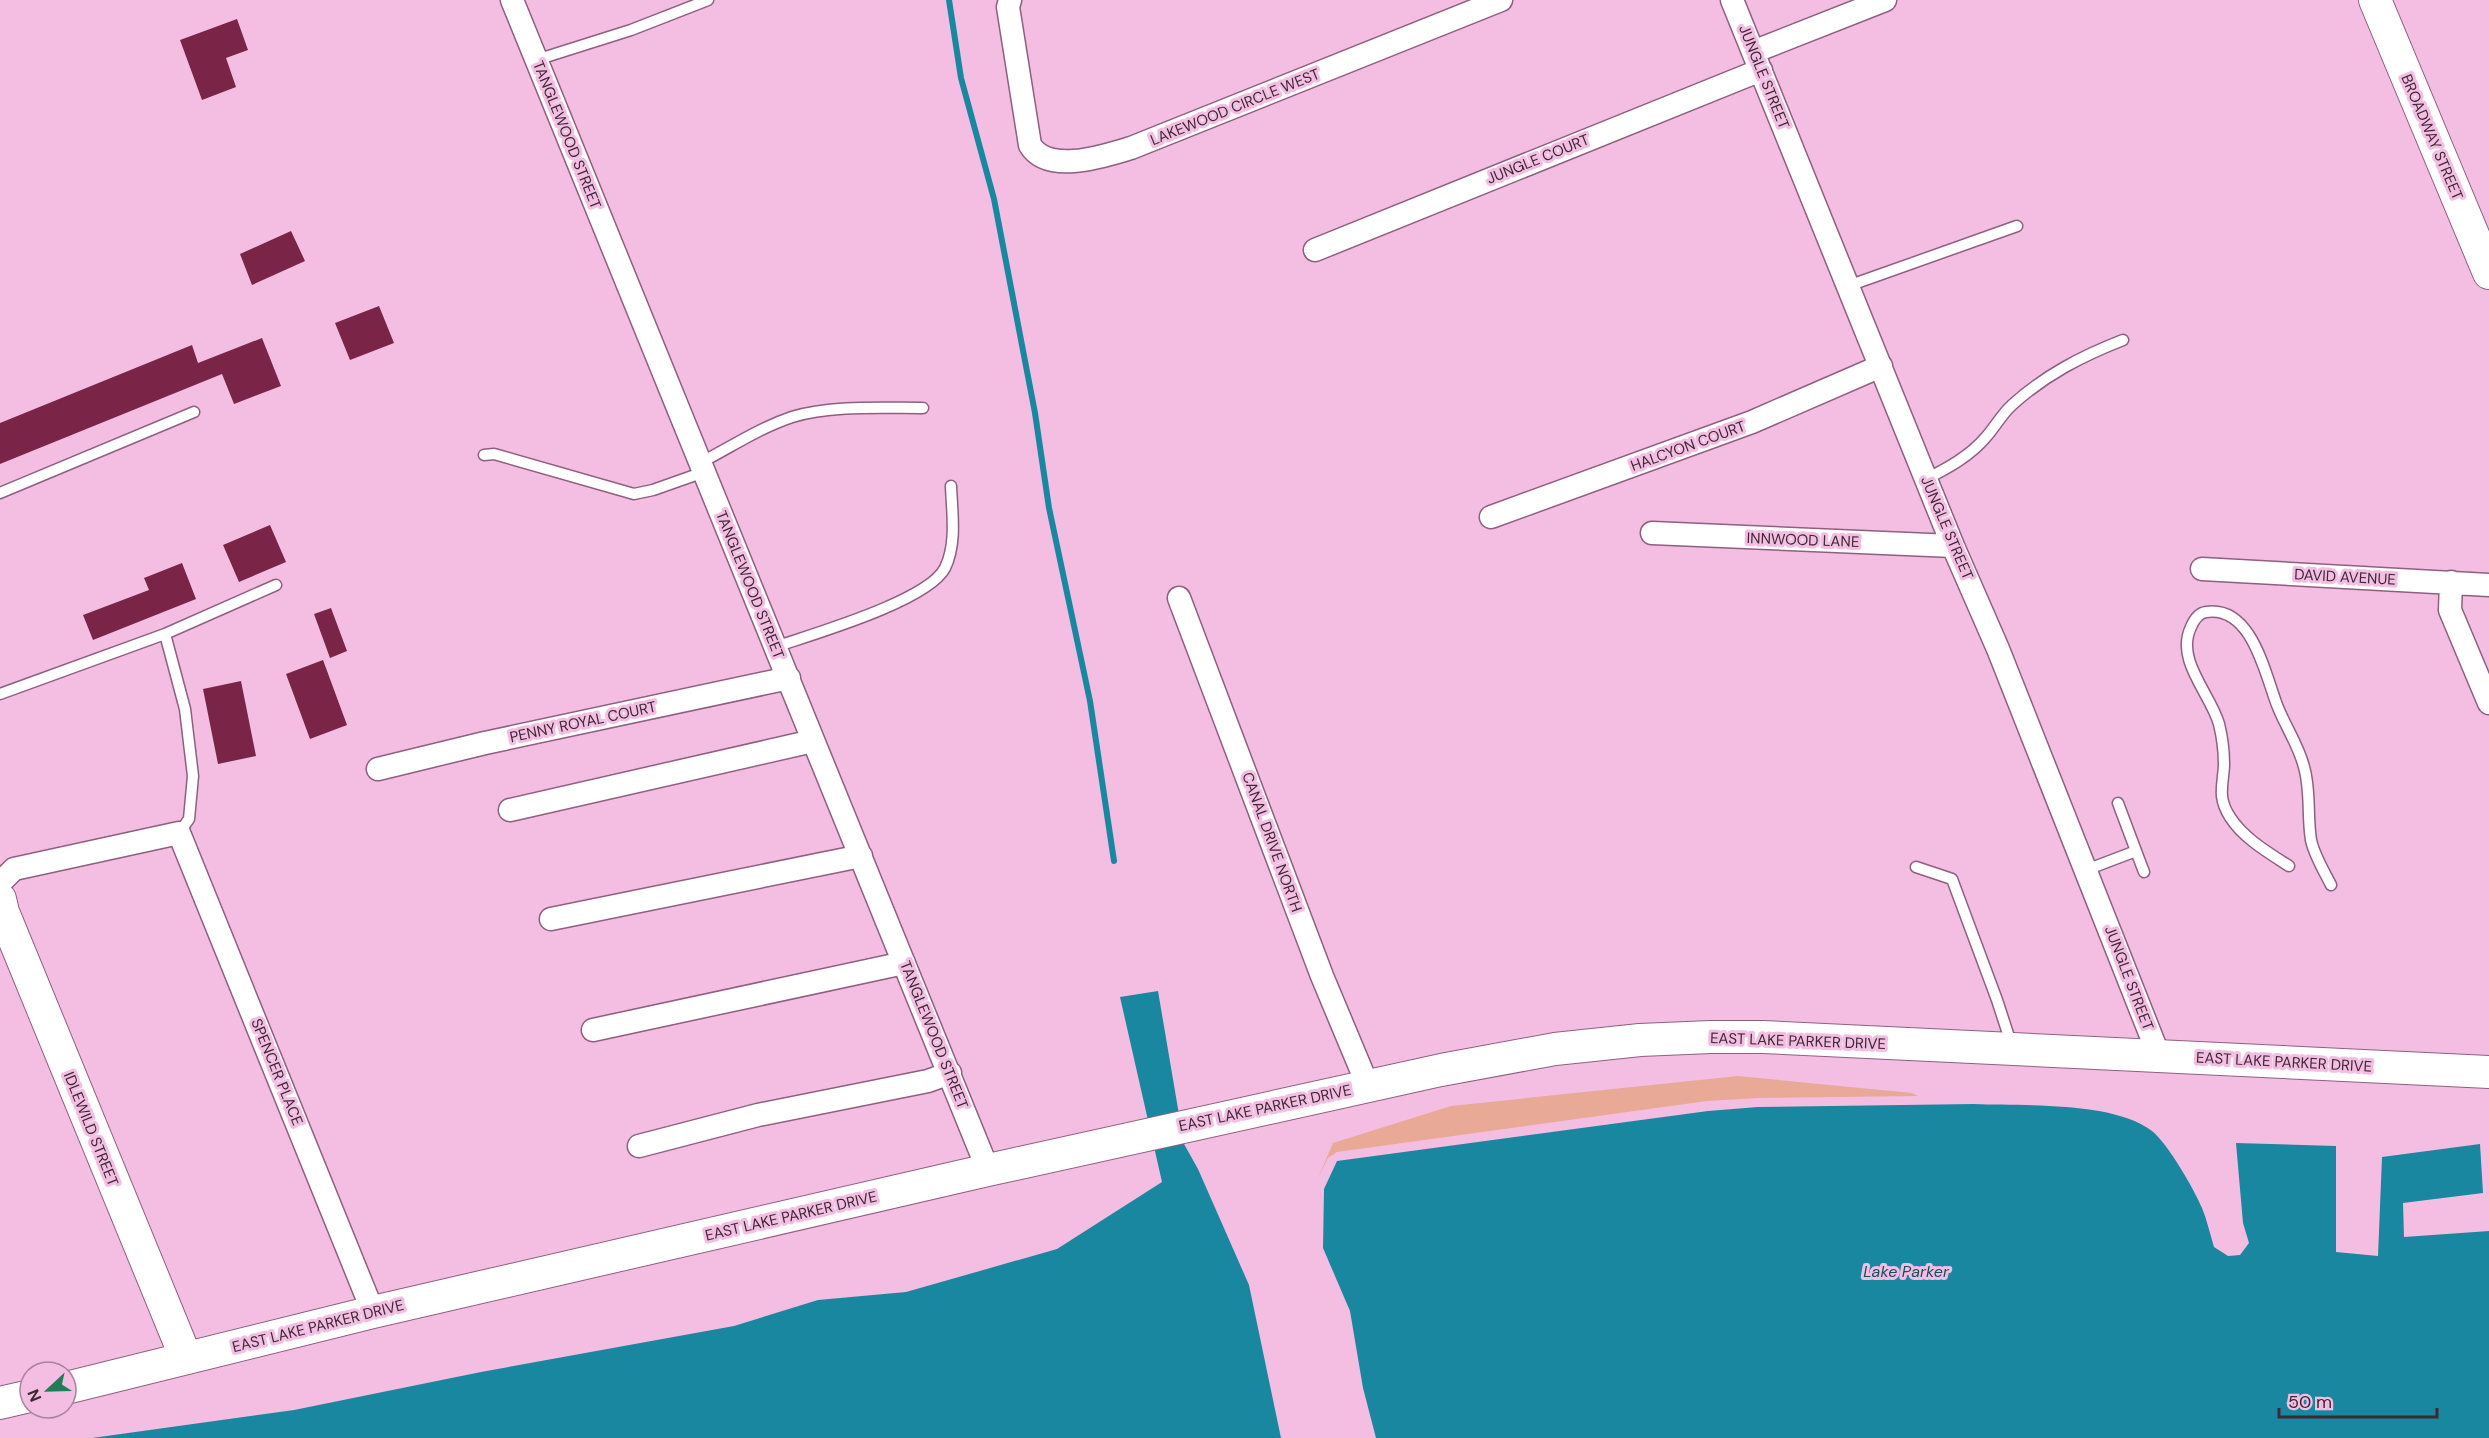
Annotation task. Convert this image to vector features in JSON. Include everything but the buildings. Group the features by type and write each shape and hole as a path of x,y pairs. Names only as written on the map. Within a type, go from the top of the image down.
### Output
{"street":[{"name":"TANGLEWOOD STREET","path":"512,0 988,1170"},
{"name":"LAKEWOOD CIRCLE WEST","path":"1010,0 1008,7 1030,145 1035,152 1050,160 1070,161 1103,157 1131,148 1501,0"},
{"name":"JUNGLE STREET","path":"1732,0 1953,546 1998,649 2159,1056"},
{"name":"JUNGLE COURT","path":"1315,250 1757,61 1885,0"},
{"name":"BROADWAY STREET","path":"2375,0 2489,273"},
{"name":"HALCYON COURT","path":"1491,517 1752,422 1881,366"},
{"name":"INNWOOD LANE","path":"1652,533 1953,546"},
{"name":"DAVID AVENUE","path":"2202,569 2489,585"},
{"path":"2451,582 2450,610 2489,703"},
{"name":"CANAL DRIVE NORTH","path":"1179,598 1322,976 1368,1086"},
{"name":"PENNY ROYAL COURT","path":"378,770 485,742 789,678"},
{"path":"510,810 813,741"},
{"path":"0,883 14,869 179,833"},
{"name":"SPENCER PLACE","path":"179,833 373,1312"},
{"path":"550,919 861,856"},
{"name":"IDLEWILD STREET","path":"0,899 186,1358"},
{"path":"592,1030 904,963"},
{"name":"EAST LAKE PARKER DRIVE","path":"78,1385 373,1312 988,1170 1517,1055 1640,1040 1711,1036 2489,1072"},
{"path":"639,1146 758,1115 928,1081 950,1073"},
{"path":"0,1403 18,1399"}],"lane":[{"path":"536,60 631,30 708,0"},
{"path":"1848,286 2017,226"},
{"path":"1926,479 1967,455 1985,438 2009,407 2027,392 2081,356 2123,340"},
{"path":"484,455 494,454 634,494 653,490 702,467 742,438 795,417 833,411 923,408"},
{"path":"0,493 194,412"},
{"path":"776,647 851,621 910,595 932,582 941,573 950,554 953,537 951,486"},
{"path":"0,694 165,634 276,585"},
{"path":"2289,866 2257,845 2230,819 2222,801 2220,787 2224,765 2218,723 2187,652 2187,635 2194,620 2201,613 2212,611 2231,617 2245,628 2258,651 2277,705 2304,767 2311,841 2331,885"},
{"path":"165,634 185,709 193,776 189,819 179,833"},
{"path":"2118,803 2144,872"},
{"path":"2086,870 2136,851"},
{"path":"1916,867 1952,879 2013,1050"}],"shaded area":[{"path":"1738,1076 1912,1093 1918,1096 1707,1101 1337,1152 1328,1158 1318,1178 1333,1143 1451,1106"}],"water":[{"path":"1158,991 1184,1144 1198,1169 1249,1285 1281,1438 92,1438 294,1410 481,1372 734,1326 818,1300 906,1292 1057,1249 1162,1182 1120,997"},
{"name":"Lake Parker","path":"1974,1104 2092,1110 2115,1114 2135,1121 2152,1131 2173,1156 2193,1190 2204,1213 2214,1247 2228,1256 2240,1255 2249,1243 2243,1223 2236,1143 2336,1146 2336,1252 2378,1256 2382,1157 2480,1144 2483,1193 2403,1203 2404,1237 2489,1231 2489,1438 1376,1438 1363,1388 1350,1311 1323,1248 1324,1189 1337,1161 1708,1111 1758,1107"}],"waterway":[{"path":"949,0 961,78 994,199 1035,413 1049,508 1090,701 1114,861"}]}
